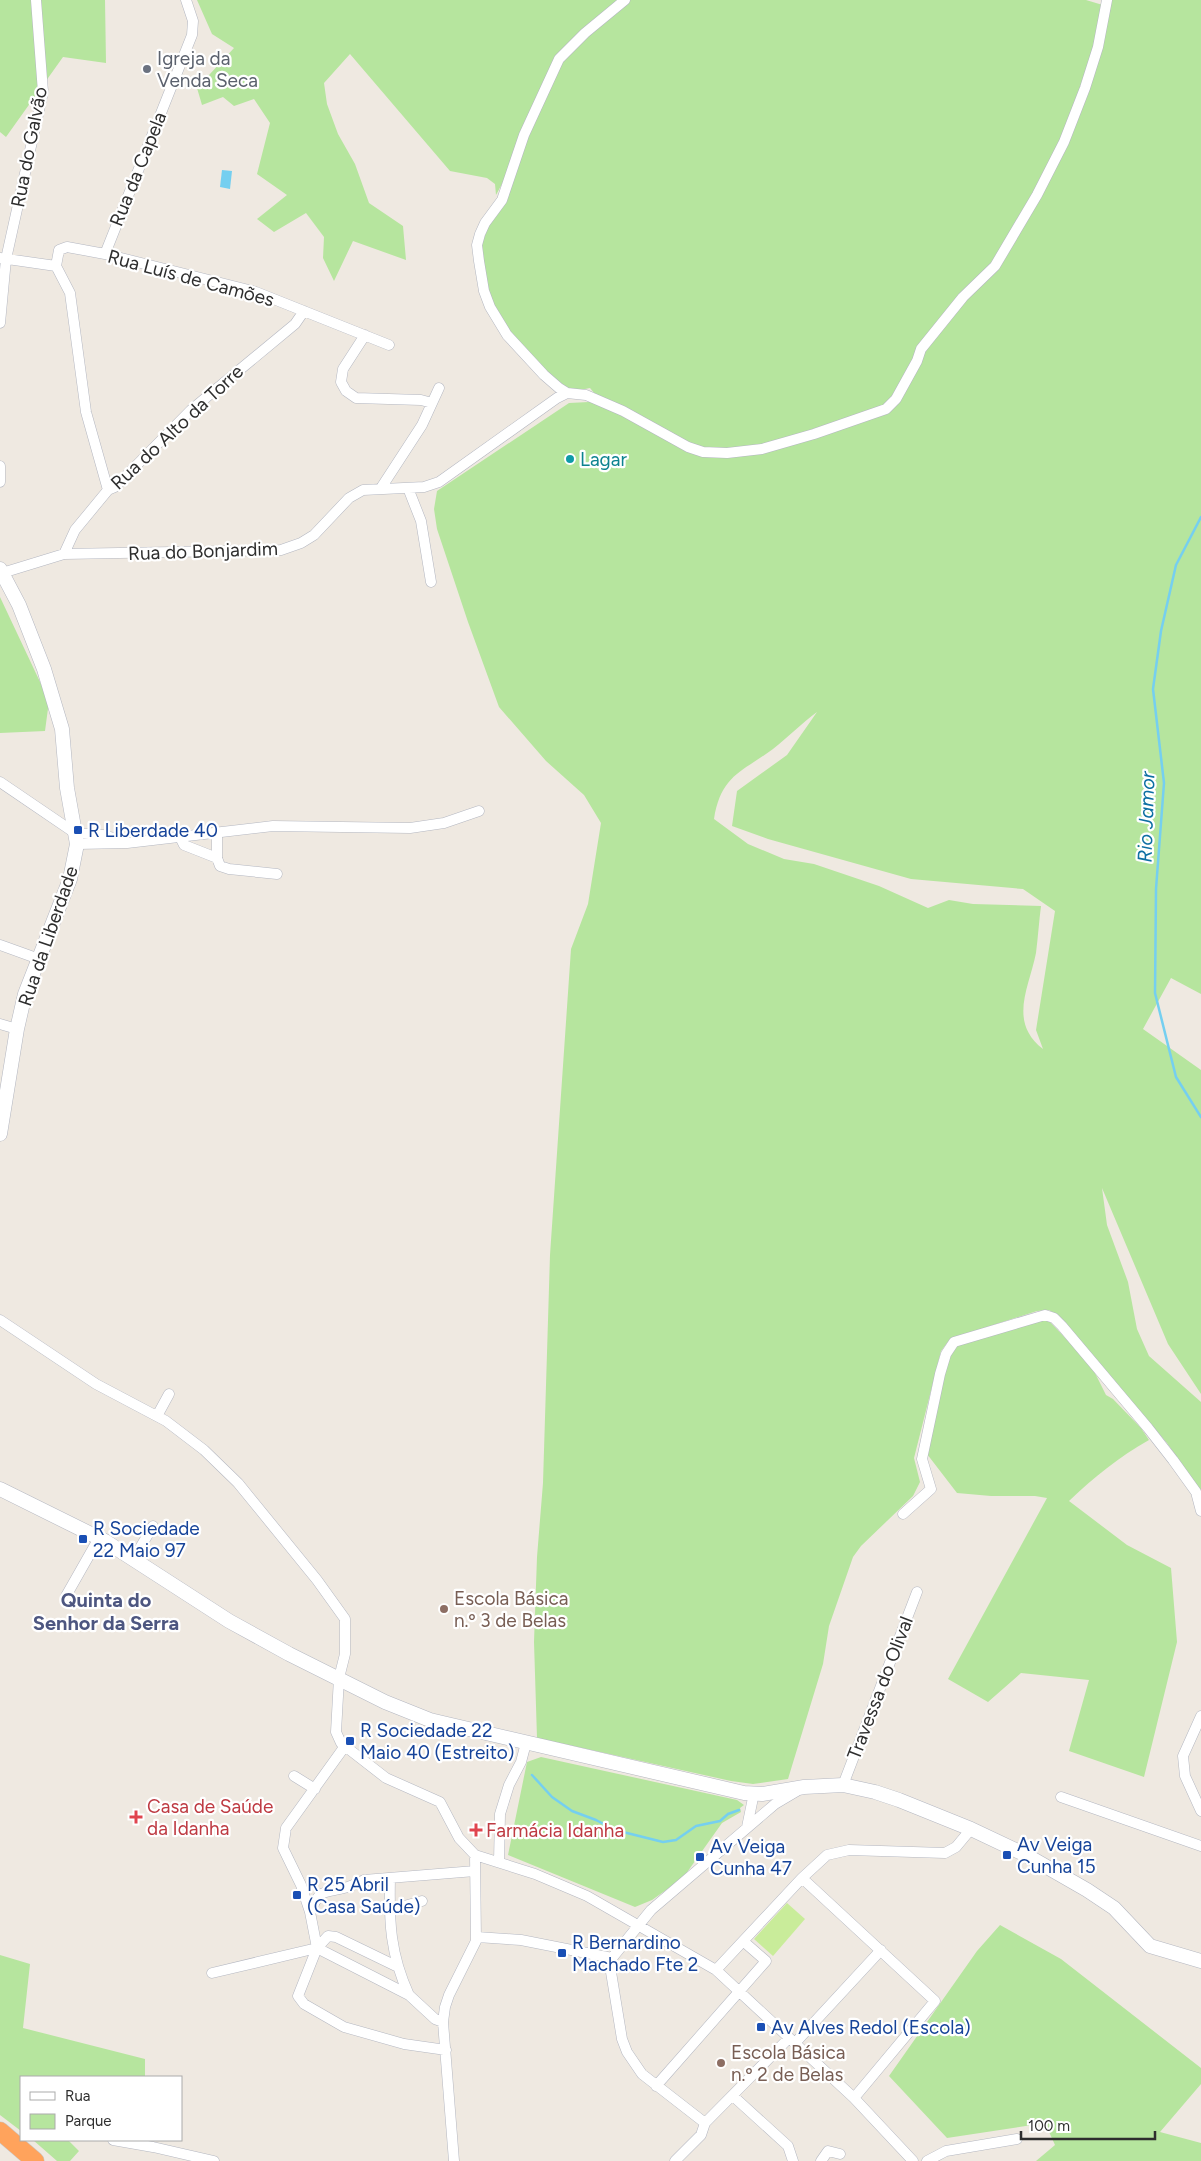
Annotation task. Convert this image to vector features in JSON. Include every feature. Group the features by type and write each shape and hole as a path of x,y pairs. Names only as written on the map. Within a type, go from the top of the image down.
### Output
{"highway":[{"path":"0,2131 35,2161"}],"street":[{"name":"Rua do Galvão","path":"0,323 3,259 43,92 36,0"},
{"name":"Rua da Capela","path":"105,254 192,35 193,21 186,0"},
{"path":"625,0 585,33 559,59 524,134 502,200 485,223 477,245 484,291 494,314 507,336 544,375 567,393 586,395 623,411 688,447 703,452 727,453 762,449 886,409 896,400 917,361 921,349 963,297 995,266 1037,196 1064,142 1085,88 1098,47 1107,0"},
{"name":"Rua Luís de Camões","path":"56,266 59,250 67,247 105,254 256,292 389,345"},
{"path":"3,259 56,266 70,292 86,412 108,490"},
{"name":"Rua do Alto da Torre","path":"64,554 76,530 108,490 115,487 191,410 295,324 304,311"},
{"path":"365,335 343,369 341,382 346,391 356,398 421,400 432,403"},
{"path":"381,488 422,425 440,388"},
{"name":"Rua do Bonjardim","path":"1,571 64,554 282,550 314,535 349,498 363,490 424,487 439,482 557,398 567,393"},
{"path":"0,468 0,482"},
{"path":"408,488 421,522 430,582"},
{"name":"Rua da Liberdade","path":"0,1134 17,1029 26,994 70,880 76,839 62,729 44,669 18,605 1,571"},
{"path":"0,782 76,839 103,835 132,843 216,832 296,825 410,828 444,823 479,811"},
{"path":"216,832 217,858 220,866 228,870 277,874"},
{"path":"180,837 184,845 217,858"},
{"path":"0,946 39,959"},
{"path":"0,1024 17,1029"},
{"path":"903,1514 931,1489 922,1459 940,1374 946,1354 954,1342 1045,1315 1054,1318 1062,1326 1148,1428 1196,1492 1201,1511"},
{"path":"0,1320 96,1384 157,1416 204,1450 238,1483 317,1580 345,1619 345,1654 339,1678 336,1732 337,1737 345,1746 386,1778 440,1802 459,1838 475,1855 535,1874 586,1896 639,1924 716,1970 854,2098 914,2161"},
{"path":"157,1416 169,1394"},
{"path":"0,1489 99,1538 134,1558 229,1622 385,1702 430,1720 744,1793 758,1794 804,1787 843,1785 899,1800 1026,1854 1088,1890 1114,1908 1150,1946 1201,1961"},
{"path":"134,1558 153,1526"},
{"path":"66,1596 99,1538"},
{"name":"Travessa do Olival","path":"843,1785 917,1592"},
{"path":"1201,1716 1183,1756 1185,1776 1201,1811"},
{"path":"498,1862 500,1814 509,1785 522,1762 526,1743"},
{"path":"317,1948 310,1912 301,1886 283,1848 286,1828 345,1746"},
{"path":"294,1776 315,1788"},
{"path":"705,2123 642,2074 622,2039 610,1973 612,1958 652,1910 775,1804 804,1787"},
{"path":"758,1794 764,1806 760,1817"},
{"path":"747,1828 758,1794"},
{"path":"1061,1796 1201,1846"},
{"path":"716,1970 802,1878 827,1855 849,1850 945,1853 956,1847 971,1829"},
{"path":"454,2161 443,2022 449,1995 477,1937 475,1855"},
{"path":"310,1912 318,1895 323,1891 347,1888 364,1880 475,1871"},
{"path":"390,1878 390,1931 398,1967 409,1995"},
{"path":"802,1878 935,2001 854,2098"},
{"path":"390,1910 422,1900"},
{"path":"398,1967 336,1937 328,1936 317,1948 298,1993 299,1999 304,2004 344,2027 404,2044 446,2050"},
{"path":"477,1937 520,1940 612,1958"},
{"path":"656,2086 766,1961 743,1941"},
{"path":"212,1973 317,1948 409,1995 435,2018 443,2022"},
{"path":"675,2161 701,2135 705,2123 792,2040 881,1950"},
{"path":"733,2096 788,2146 793,2161"},
{"path":"927,2161 946,2150 1017,2138"},
{"path":"119,2141 214,2161"},
{"path":"821,2161 828,2151 840,2154"}],"green space":[{"path":"0,0 105,0 106,63 63,57 6,137 0,132"},
{"path":"197,0 1086,0 1106,6 1107,0 1201,0 1201,994 1171,978 1143,1029 1201,1070 1201,1394 1168,1344 1102,1188 1107,1225 1128,1282 1137,1329 1149,1356 1201,1402 1201,1492 1167,1443 1058,1316 1049,1310 1037,1311 950,1339 941,1351 914,1458 920,1482 913,1496 861,1546 853,1557 829,1626 823,1664 788,1779 753,1784 731,1781 537,1738 534,1642 537,1557 543,1483 550,1255 571,949 588,904 601,823 584,795 546,761 499,707 437,529 434,509 437,491 569,403 589,402 595,394 590,388 570,392 545,373 501,322 485,282 480,243 522,147 496,195 495,184 487,178 450,171 350,54 324,83 327,104 338,134 355,164 369,203 403,226 406,260 353,241 334,281 323,258 324,237 306,213 274,232 257,219 287,195 257,174 270,123 254,99 234,106 223,97 202,105 197,88 234,48 212,34","holes":["817,712 787,755 737,791 732,826 768,839 911,879 1023,889 1055,911 1036,1030 1043,1049 1032,1039 1026,1028 1024,1016 1026,992 1036,953 1041,906 973,904 949,900 928,908 879,886 814,864 784,859 748,844 714,819 717,804 722,793 734,776 773,749"]},
{"path":"0,597 49,701 45,731 0,733"},
{"path":"1044,1320 1050,1322 1071,1344 1094,1371 1106,1395 1113,1399 1141,1428 1149,1440 1107,1468 1069,1501 1127,1545 1171,1568 1177,1642 1144,1777 1069,1751 1089,1680 1021,1673 988,1702 948,1679 1047,1498 957,1493 927,1454 948,1356 954,1347"},
{"path":"541,1757 737,1800 744,1805 740,1808 741,1812 722,1823 683,1878 652,1900 635,1907 508,1855 527,1762"},
{"path":"787,1903 805,1919 773,1956 754,1939"},
{"path":"1000,1925 1061,1959 1201,2068 1201,2084 1160,2132 1201,2143 1201,2161 1036,2161 1055,2145 1045,2123 947,2138 889,2076 977,1951"},
{"path":"0,1955 30,1964 23,2028 145,2059 145,2076 20,2076 20,2130 0,2115"},
{"path":"34,2141 69,2141 79,2151 70,2161 57,2161"}],"water":[{"path":"222,170 232,171 230,189 220,187"}],"waterway":[{"name":"Rio Jamor","path":"1201,517 1176,565 1161,631 1153,689 1164,783 1156,889 1155,993 1176,1077 1201,1117"},
{"path":"532,1775 552,1797 572,1811 615,1830 663,1842 676,1840 696,1826 720,1821 728,1814 739,1810"}],"place":[{"name":"Igreja da Venda Seca","path":"147,69"},
{"name":"Lagar","path":"570,459"},
{"name":"R Liberdade 40","path":"78,830"},
{"name":"R Sociedade 22 Maio 97","path":"83,1539"},
{"name":"Escola Básica n.º 3 de Belas","path":"444,1609"},
{"name":"R Sociedade 22 Maio 40 (Estreito)","path":"350,1741"},
{"name":"Casa de Saúde da Idanha","path":"136,1817"},
{"name":"Farmácia Idanha","path":"476,1830"},
{"name":"Av Veiga Cunha 15","path":"1007,1855"},
{"name":"Av Veiga Cunha 47","path":"700,1857"},
{"name":"R 25 Abril (Casa Saúde)","path":"297,1895"},
{"name":"R Bernardino Machado Fte 2","path":"562,1953"},
{"name":"Av Alves Redol (Escola)","path":"761,2027"},
{"name":"Escola Básica n.º 2 de Belas","path":"721,2063"}],"district":[{"name":"Quinta do Senhor da Serra","path":"106,1612"}]}
